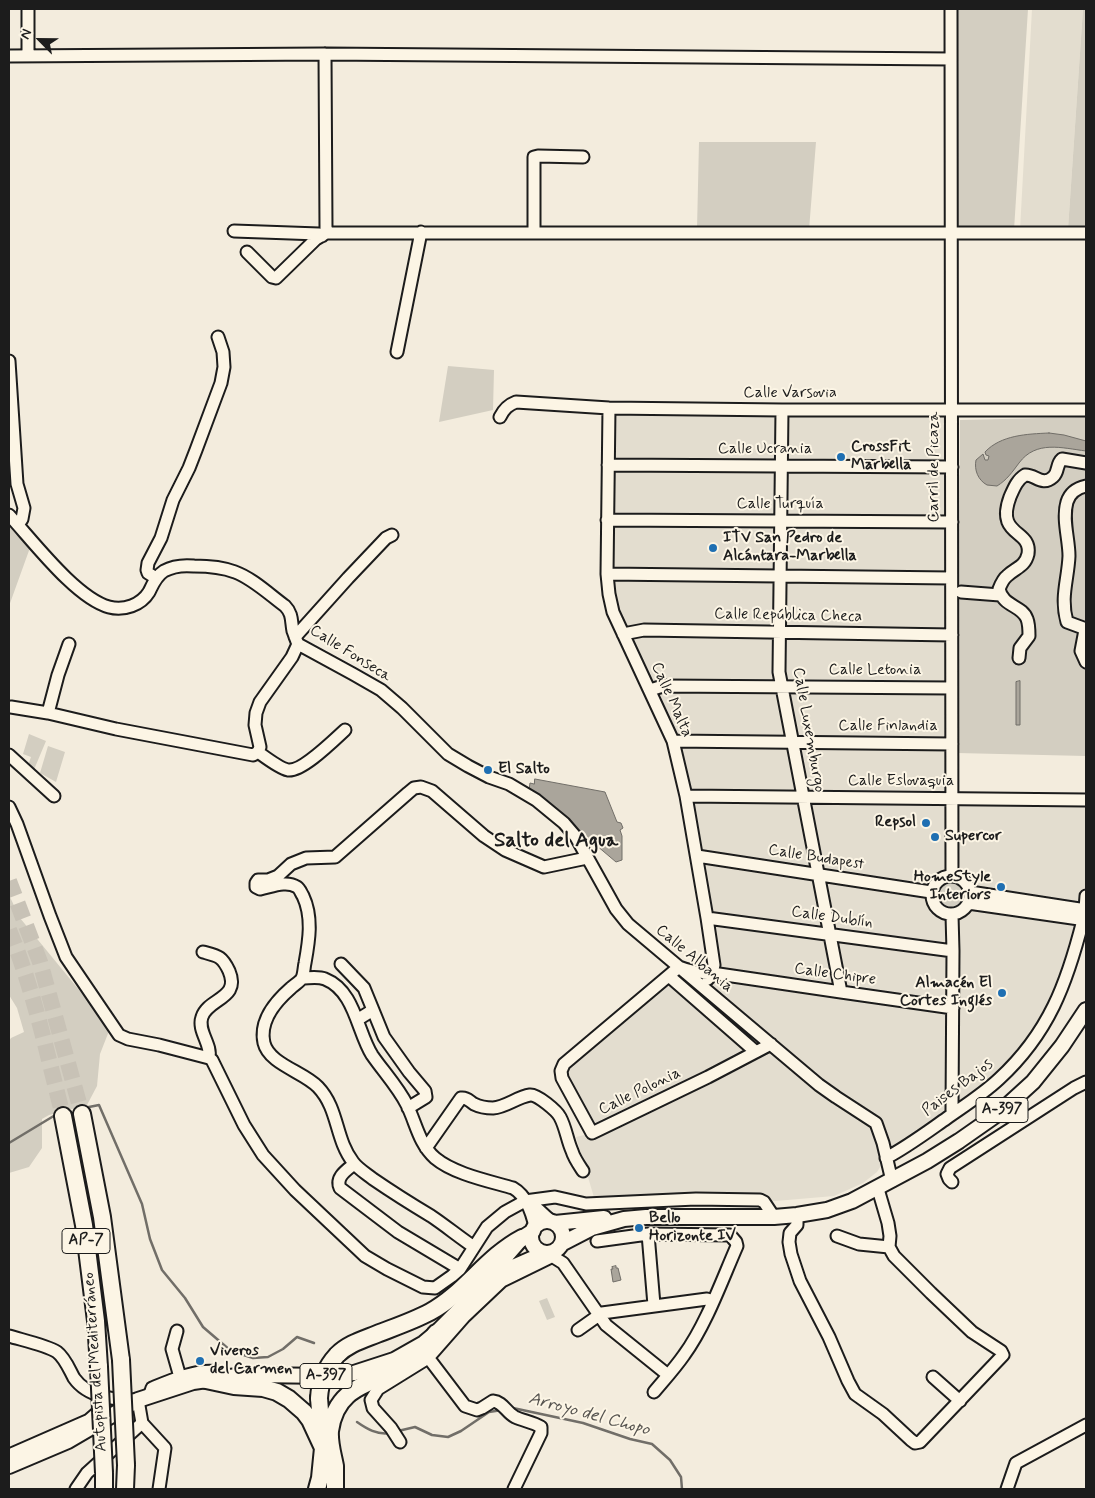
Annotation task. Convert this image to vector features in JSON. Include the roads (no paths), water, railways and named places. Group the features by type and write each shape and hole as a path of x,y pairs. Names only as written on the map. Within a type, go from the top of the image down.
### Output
{"highway":[{"name":"Autopista del Mediterráneo","path":"82,1114 102,1216 121,1360 126,1479"},
{"name":"Autopista del Mediterráneo","path":"63,1116 84,1225 96,1321 104,1481"},
{"path":"326,1489 327,1465 319,1398 324,1373 336,1355 350,1344 431,1311 458,1292 479,1270 511,1244 530,1232"},
{"path":"335,1489 335,1466 330,1434 336,1410 345,1398 358,1387 401,1368 425,1354 436,1333"},
{"path":"206,1380 234,1386 263,1388 277,1392 307,1416 324,1448 317,1489"}],"main road":[{"name":"A-397","path":"9,1466 68,1441 143,1399 192,1382 251,1375 331,1376 354,1372 394,1360 424,1343 436,1333 474,1295 530,1232 544,1222 646,1217 774,1217 840,1207 892,1181 960,1141 1013,1102 1062,1046 1086,1010"},
{"name":"A-397","path":"474,1295 511,1268 556,1251 562,1244 592,1228 624,1219"},
{"path":"554,1223 562,1231 562,1244"},
{"path":"530,1232 533,1244 538,1250 548,1254"}],"street":[{"path":"28,9 28,56"},
{"name":"Carril de Picaza","path":"951,9 952,875"},
{"path":"325,234 326,54"},
{"path":"9,56 326,54 951,59"},
{"path":"534,232 534,157 583,157"},
{"path":"234,231 319,234 421,232 1086,233"},
{"path":"397,352 421,232"},
{"path":"247,252 276,278 316,239 325,234"},
{"path":"156,578 148,573 147,566 161,538 173,500 192,459 221,383 224,367 223,352 218,337"},
{"path":"9,360 17,484 24,508 22,519 18,525"},
{"name":"Calle Varsovia","path":"500,417 504,410 516,402 609,408 1086,410"},
{"name":"Calle Malta","path":"609,408 608,594 613,612 673,741 686,796 714,965 707,990"},
{"name":"Calle Luxemburgo","path":"782,410 779,672 840,992"},
{"path":"1020,658 1020,648 1029,636 1026,617 1021,611 1003,599 999,589 1008,574 1022,566 1028,553 1026,542 1010,526 1006,518 1009,501 1016,483 1023,476 1028,474 1038,480 1050,480 1056,474 1058,462 1062,459 1086,463"},
{"name":"Calle Ucrania","path":"608,465 952,467"},
{"path":"1086,486 1074,490 1067,502 1066,517 1069,556 1064,594 1065,615 1068,622 1086,630 1081,651 1086,662"},
{"name":"Calle Fonseca","path":"9,515 56,568 89,597 111,608 135,605 148,594 156,578 164,571 174,567 186,565 207,566 235,571 243,575 289,610 296,640 381,690 448,754 468,766"},
{"name":"Calle Turquía","path":"607,520 952,522"},
{"path":"11,707 253,755 258,752 260,744 255,725 256,713 260,702 292,657 296,640 348,578 386,538 392,535"},
{"path":"607,574 951,578"},
{"path":"961,592 1000,594"},
{"name":"Calle República Checa","path":"623,634 644,630 952,635"},
{"path":"48,713 58,674 69,644"},
{"name":"Calle Letonia","path":"650,690 663,686 951,688"},
{"path":"258,752 282,767 294,770 308,762 345,730"},
{"name":"Calle Finlandia","path":"673,741 952,744"},
{"path":"9,754 54,796"},
{"name":"Calle Albania","path":"468,766 489,777 509,784 536,800 564,823 576,837 616,909 628,924 836,1097 876,1123 892,1181"},
{"path":"474,1247 380,1184 354,1164 340,1140 336,1119 324,1094 311,1080 274,1058 268,1051 264,1044 263,1033 268,1015 280,999 302,978 310,939 307,903 299,888 283,884 260,889 256,887 256,883 258,880 268,880 278,876 291,864 306,858 335,857 414,788 421,787 432,791 484,836 505,850 524,859 544,867 588,858"},
{"name":"Calle Eslovaquia","path":"686,796 1086,800"},
{"path":"9,807 66,957 119,1035 128,1039 159,1045 212,1060 244,1125 263,1154 295,1190 365,1256 410,1280 428,1288 435,1288 460,1269 487,1227 496,1218 525,1201 555,1197 586,1204 696,1198 760,1200 764,1202 774,1217"},
{"name":"Calle Budapest","path":"696,856 931,892"},
{"path":"952,875 962,878 967,884 969,897 964,909 952,915 944,914 935,907 931,899 931,892 934,885 940,879 952,875"},
{"name":"Paises Bajos","path":"886,1158 901,1150 998,1080 1013,1066 1037,1035 1062,989 1085,915 1086,896"},
{"path":"969,897 1085,915"},
{"path":"952,915 952,1110 954,1113"},
{"name":"Calle Dublín","path":"707,918 953,951"},
{"path":"202,952 221,958 231,976 227,994 205,1010 202,1016 202,1030 210,1052 209,1058"},
{"path":"341,964 364,988 384,1037 425,1091 426,1097 408,1108"},
{"path":"679,967 696,972 712,973"},
{"name":"Calle Polonia","path":"679,967 564,1064 561,1071 562,1078 592,1133 708,1077 771,1044"},
{"name":"Calle Chipre","path":"712,973 953,1008"},
{"path":"669,976 756,1052"},
{"path":"302,978 321,978 335,985 347,999 364,1040 406,1102 419,1136 426,1148 435,1158 447,1166 513,1188 522,1194 532,1215 530,1232"},
{"path":"357,1020 373,1010"},
{"path":"952,1182 947,1176 950,1168 1086,1082"},
{"path":"426,1148 461,1098 466,1098 482,1107 500,1108 533,1095 561,1118 571,1150 583,1171"},
{"path":"354,1164 339,1178 338,1184 340,1188 398,1232 460,1269"},
{"path":"797,1215 797,1225 790,1233 791,1254 800,1281 829,1337 855,1394 883,1414 915,1443 920,1442 1004,1355 972,1332 894,1256 889,1247 888,1223 878,1188"},
{"path":"525,1201 533,1204 544,1216 554,1223"},
{"path":"597,1241 648,1234 730,1235 734,1238 736,1246 713,1301 685,1355 654,1392"},
{"path":"648,1234 654,1305"},
{"path":"837,1236 859,1244 889,1247"},
{"path":"562,1244 563,1263"},
{"path":"395,1435 373,1408 371,1400 378,1389 425,1354 502,1281 548,1254 563,1263 606,1325 668,1375"},
{"path":"578,1330 602,1313 707,1299 713,1301"},
{"path":"177,1331 172,1349 180,1377"},
{"path":"9,1336 58,1353 76,1380 96,1394 112,1400 143,1399"},
{"path":"425,1354 465,1406 477,1410 493,1401 499,1402 515,1416 541,1427 541,1433 514,1489"},
{"path":"76,1489 87,1473 142,1424 143,1399 152,1388 193,1374 215,1372 228,1377"},
{"path":"934,1377 960,1401"},
{"path":"9,1455 89,1420 97,1413 106,1397"},
{"path":"142,1424 165,1448 159,1489"},
{"path":"1007,1489 1016,1463 1086,1425"}],"waterway":[{"name":"Arroyo del Chopo","path":"84,1108 99,1105 142,1204 150,1239 162,1270 185,1298 203,1327 231,1351 253,1358 268,1357 283,1349 297,1337 314,1343"},
{"name":"Arroyo del Chopo","path":"9,1143 57,1114"},
{"name":"Arroyo del Chopo","path":"510,1408 583,1423 630,1439 652,1444 670,1460 681,1477 682,1489"},
{"name":"Arroyo del Chopo","path":"398,1431 415,1427 432,1435 448,1437 461,1431 489,1412 502,1410"},
{"name":"Arroyo del Chopo","path":"357,1422 372,1431 390,1433"}],"tunnel":[{"path":"9,881 40,962 82,1114"},
{"path":"9,930 33,999 63,1116"}],"place":[{"name":"CrossFit Marbella","path":"841,457"},
{"name":"ITV San Pedro de Alcántara-Marbella","path":"713,548"},
{"name":"El Salto","path":"488,770"},
{"name":"Repsol","path":"926,823"},
{"name":"Supercor","path":"935,837"},
{"name":"HomeStyle Interiors","path":"1001,887"},
{"name":"Almacén El Cortes Inglés","path":"1002,993"},
{"name":"Bello Horizonte IV","path":"639,1228"},
{"name":"Viveros del Carmen","path":"200,1361"}],"district":[{"name":"Salto del Agua","path":"556,842"}]}
